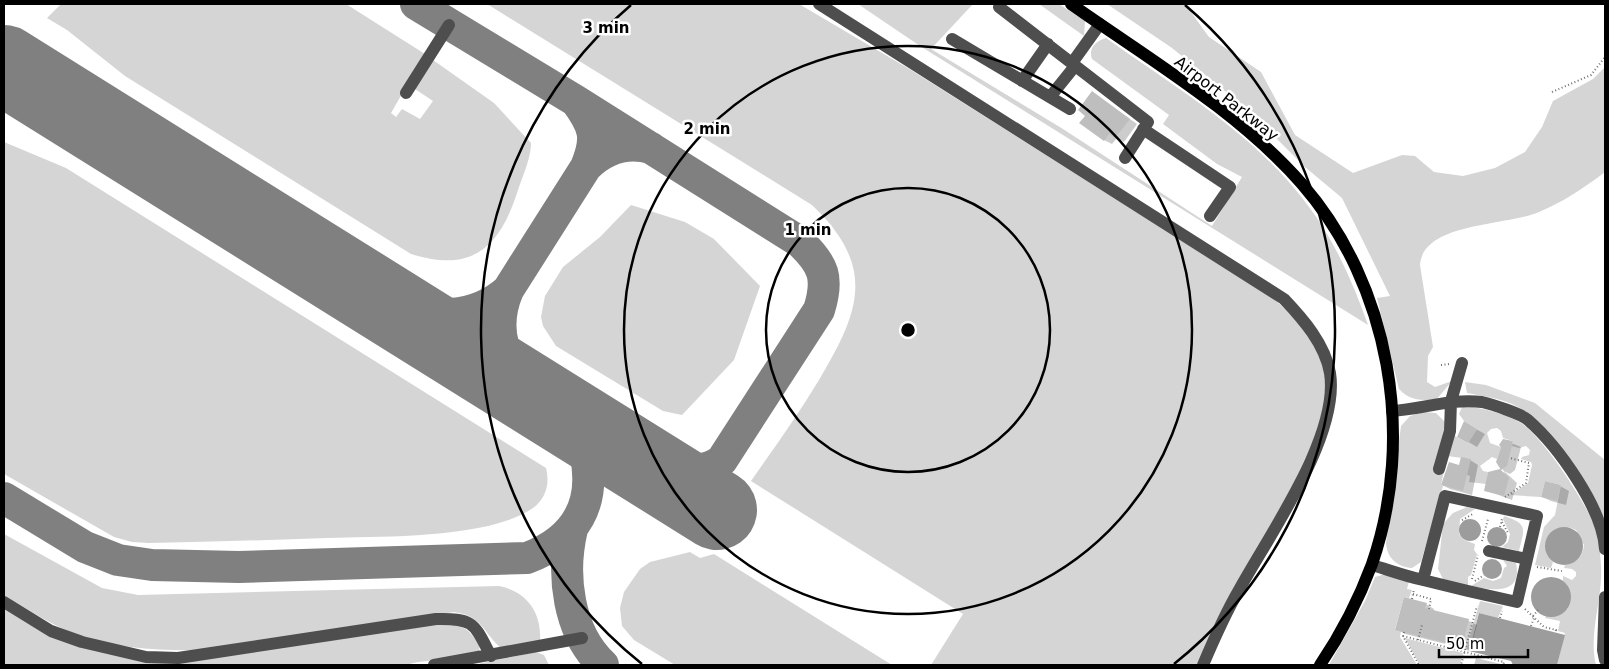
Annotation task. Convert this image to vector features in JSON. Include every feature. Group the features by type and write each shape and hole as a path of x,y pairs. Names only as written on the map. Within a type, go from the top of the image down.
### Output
{"main road":[{"name":"Airport Parkway","path":"1071,4 1249,132 1276,156 1318,203 1352,259 1372,310 1389,377 1392,411 1393,458 1387,504 1372,565 1344,627 1320,665"}],"lane":[{"path":"819,4 1284,299 1299,315 1319,344 1330,371 1331,397 1328,415 1299,485 1220,624 1203,665"},
{"path":"999,7 1148,122 1125,158"},
{"path":"406,93 449,24"},
{"path":"1050,97 1100,24"},
{"path":"952,38 1070,110"},
{"path":"1022,80 1048,44"},
{"path":"1143,129 1230,187 1210,216"},
{"path":"1439,469 1450,431 1451,401 1462,363"},
{"path":"1392,411 1436,406 1451,401 1483,402 1527,419 1554,448 1572,474 1596,517 1605,549"},
{"path":"1372,565 1423,580 1517,602 1537,516 1446,496 1423,580"},
{"path":"1489,551 1526,562"},
{"path":"1605,597 1603,650 1605,660"},
{"path":"4,602 51,630 97,647 146,657 198,656 436,619 457,619 472,624 482,636 491,656"},
{"path":"434,665 582,638"}],"path":[{"path":"1552,92 1591,75 1605,57"},
{"path":"1491,506 1526,482 1529,463 1510,458"},
{"path":"1462,520 1475,513"},
{"path":"1502,521 1508,533"},
{"path":"1526,562 1562,571"},
{"path":"1413,594 1431,599 1429,609"},
{"path":"1463,665 1461,665 1481,594"},
{"path":"1517,602 1544,627 1556,630 1555,632"},
{"path":"1531,626 1538,610"},
{"path":"1470,616 1474,617"},
{"path":"1468,624 1472,625"},
{"path":"1418,640 1422,625"},
{"path":"1402,636 1404,632"},
{"path":"1402,636 1504,662 1503,665"},
{"path":"1402,636 1419,665"}],"shaded area":[{"path":"61,4 346,4 425,54 391,113 396,117 402,109 420,119 433,101 415,89 433,60 494,103 531,143 527,165 504,225 494,239 482,250 469,257 452,260 433,259 411,254 125,76 67,30 47,18"},
{"path":"487,4 799,4 911,70 1274,299 1299,324 1318,354 1323,365 1325,377 1325,407 1315,438 1284,504 1198,665 931,665 963,614 751,481 819,380 844,332 852,311 855,290 854,269 846,249 833,227 812,205"},
{"path":"858,4 973,4 931,49 1063,129 1212,226 1242,177 1217,164 1163,124 1169,115 1092,59 1091,51 1094,45 1106,38 1215,115 1266,158 1289,181 1319,221 1336,249 1368,325 920,46"},
{"path":"1039,4 1059,4 1085,21 1084,36"},
{"path":"1107,4 1185,4 1209,37 1261,72 1295,135 1353,173 1402,155 1415,156 1434,172 1463,176 1495,168 1525,152 1542,127 1553,101 1593,79 1605,67 1605,172 1573,194 1539,212 1525,217 1451,233 1435,241 1425,251 1420,265 1433,347 1428,356 1427,382 1435,387 1452,381 1436,400 1411,398 1399,389 1377,298 1390,296 1342,198 1305,167 1247,109 1172,48"},
{"path":"4,142 66,168 546,468 547,485 541,500 533,508 513,518 463,531 405,536 149,543 132,542 114,537 4,474"},
{"path":"631,205 685,222 714,239 760,286 734,360 682,415 663,411 556,346 543,326 541,317 545,296 563,267 600,237"},
{"path":"1465,382 1486,385 1535,403 1605,460 1605,525 1568,457 1543,426 1529,414 1512,404 1467,393"},
{"path":"1466,406 1501,414 1521,423 1553,458 1587,509 1594,524 1600,547 1601,578 1594,641 1596,665 1557,665 1565,633 1558,631 1560,621 1545,618 1546,616 1558,615 1568,608 1567,585 1563,581 1563,576 1572,580 1576,576 1576,572 1572,569 1564,568 1565,565 1572,563 1578,558 1584,545 1576,530 1560,527 1554,530 1547,541 1548,555 1553,562 1551,568 1535,565 1544,527 1555,515 1561,485 1545,481 1541,497 1510,495 1528,483 1532,465 1531,462 1521,459 1529,455 1530,450 1526,446 1519,448 1512,446 1513,441 1503,438 1501,431 1497,428 1491,429 1487,433 1490,443 1501,447 1497,459 1492,457 1480,466 1483,471 1488,472 1486,484 1469,482 1470,476 1467,475 1470,459 1447,456 1453,435 1468,443 1477,429 1464,421 1459,414 1462,407"},
{"path":"1424,412 1436,413 1445,422 1444,471 1441,485 1443,486 1421,562 1412,568 1397,564 1388,553 1386,543 1401,426 1410,416"},
{"path":"1467,507 1475,509 1460,519 1459,534 1464,540 1475,544 1474,550 1477,554 1471,575 1468,577 1468,586 1443,579 1438,569 1443,524 1453,513"},
{"path":"1504,516 1518,522 1523,528 1519,551 1502,547 1508,542 1510,534 1503,519"},
{"path":"1470,519 1480,526 1481,530 1474,540 1470,541 1460,534 1459,530 1466,520"},
{"path":"1493,527 1501,527 1507,533 1507,541 1501,547 1493,547 1487,541 1487,533"},
{"path":"1564,527 1578,532 1583,546 1578,560 1564,565 1550,560 1545,546 1550,532"},
{"path":"4,534 102,588 138,595 499,586 517,593 530,604 538,621 540,641 502,649 477,621 464,614 454,612 205,650 139,648 107,643 66,630 4,595"},
{"path":"690,552 700,558 714,554 892,665 675,665 634,640 622,626 620,608 624,592 640,569 650,562"},
{"path":"1488,559 1496,559 1502,565 1502,573 1496,579 1488,579 1482,573 1482,565"},
{"path":"1503,560 1516,563 1517,574 1515,581 1510,586 1487,589 1471,586 1484,578 1493,581 1501,578 1504,568 1507,566"},
{"path":"1386,574 1409,581 1407,589 1412,590 1409,598 1404,597 1395,629 1401,631 1400,637 1417,665 1329,665 1365,601 1375,577"},
{"path":"1551,577 1565,583 1571,597 1565,611 1551,617 1537,611 1531,597 1537,583"},
{"path":"1480,601 1503,606 1498,618 1479,613 1469,651 1466,650"},
{"path":"4,607 139,659 436,624 452,624 462,627 480,645 479,651 471,656 454,660 416,662 407,665 4,665"},
{"path":"1479,613 1565,635 1557,665 1513,665 1511,661 1469,651"},
{"path":"1405,638 1463,653 1460,665 1420,665"},
{"path":"536,652 544,655 549,665 473,665"}],"building":[{"path":"1092,91 1130,119 1115,138 1109,134 1104,141 1079,123 1085,116 1078,110"},
{"path":"1464,421 1477,429 1468,443 1457,437"},
{"path":"1503,439 1513,441 1507,466 1501,470 1496,462 1501,447 1499,445"},
{"path":"1461,457 1471,459 1463,491 1441,485 1449,462 1459,465"},
{"path":"1500,469 1509,478 1504,496 1484,491 1488,472"},
{"path":"1545,481 1561,485 1557,501 1541,497"},
{"path":"1404,597 1427,603 1425,608 1469,619 1462,647 1395,630"}],"taxiway":[{"path":"416,4 576,101 800,242 819,265 824,280 819,310 722,460 715,465 698,470 654,471"},
{"path":"576,101 587,118 593,133 592,148 586,167 600,155 616,148 632,145 651,148"},
{"path":"508,290 586,167"},
{"path":"391,305 421,313 452,314 467,312 481,307 495,300 508,290 501,319 503,346 514,370 533,393"},
{"path":"4,498 85,547 118,560 152,565 239,567 527,558 558,541 570,530 579,517 585,503 588,488 585,452 581,438 570,416"},
{"path":"572,529 567,565 570,602 582,636 591,652 603,665"}],"runway":[{"path":"4,65 717,510"}]}
